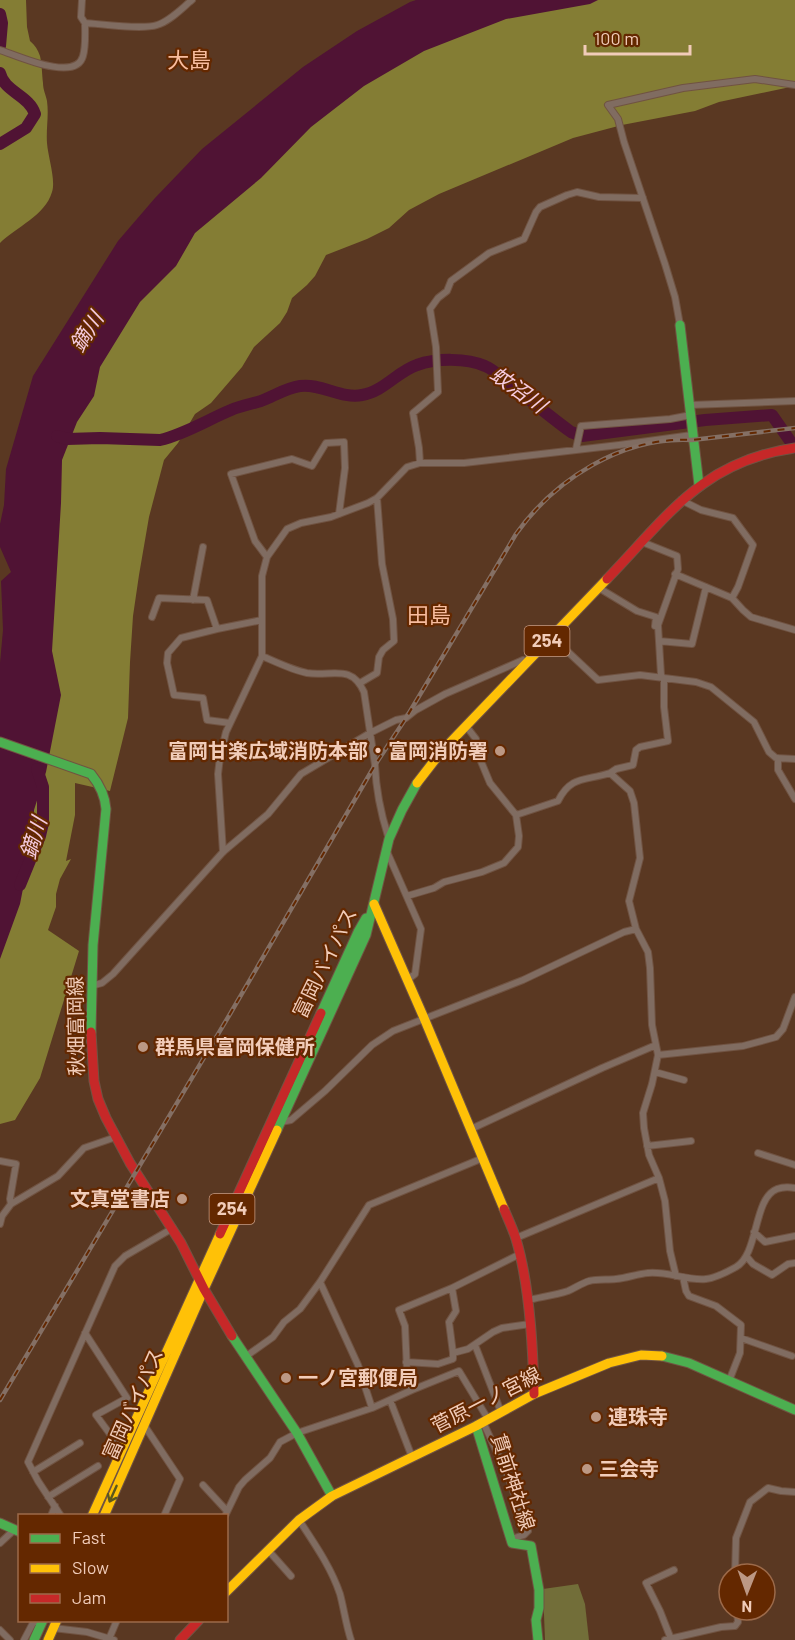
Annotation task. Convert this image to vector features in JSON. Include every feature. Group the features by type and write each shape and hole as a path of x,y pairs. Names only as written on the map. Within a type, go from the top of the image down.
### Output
{"main road":[{"path":"680,325 699,485"},
{"name":"254","path":"374,904 389,840 402,810 419,779 441,752 680,500 699,485 729,468 758,456 795,448"},
{"name":"秋畑富岡線","path":"0,742 91,774 100,785 105,797 106,809 91,986 92,1067 97,1096 135,1172 173,1228 204,1289 245,1357 297,1434 332,1496"},
{"path":"374,904 516,1238 528,1300 534,1362 534,1394"},
{"name":"富岡バイパス","path":"104,1514 204,1289 366,935 374,904"},
{"name":"富岡バイパス","path":"92,1514 358,932 374,904"},
{"name":"菅原一ノ宮線","path":"228,1590 299,1520 332,1496 482,1423 534,1394 609,1363 641,1355 662,1356 689,1363 795,1410"},
{"name":"貫前神社線","path":"482,1423 512,1543 531,1546 539,1590 536,1620 538,1640"},
{"path":"0,1523 17,1531"},
{"path":"180,1640 193,1622"},
{"path":"34,1640 42,1624"},
{"path":"48,1640 55,1624"}],"street":[{"path":"0,50 57,68 71,67 80,62 83,57 85,23 81,17 82,0"},
{"path":"85,23 141,26 160,24 192,0"},
{"path":"680,325 675,297 618,119 608,105 683,88 755,79 795,86"},
{"path":"420,463 413,413 438,392 436,347 430,309 447,291 451,280 489,254 524,239 536,212 547,203 577,192 599,198 643,198"},
{"path":"577,446 581,426 670,419 691,410 795,401"},
{"path":"224,852 218,774 225,732 262,656 262,576 267,557 287,529 368,503 377,498 407,467 420,463 464,463 577,446 619,445 692,435"},
{"path":"267,557 255,541 231,474 292,459 312,466 326,443 344,442 345,468 339,514"},
{"path":"360,683 376,673 379,657 383,650 394,641 393,619 382,564 377,498"},
{"path":"680,500 701,510 733,518 753,545 732,598"},
{"path":"516,815 558,801 563,790 582,779 595,778 633,765 636,750 640,747 668,741 658,628 678,569 677,556 642,542"},
{"path":"193,600 203,547"},
{"path":"675,574 732,598 751,616 795,630"},
{"path":"659,641 692,644 706,587"},
{"path":"598,588 637,611 656,617 655,626 658,628"},
{"path":"152,617 159,598 207,600 217,629"},
{"path":"230,723 207,720 203,698 174,695 167,663 168,653 181,638 262,620"},
{"path":"91,986 102,983 112,974 224,852 268,814 301,774 370,733 396,720 406,718 445,694 534,654 566,650 598,680 640,675 663,680 696,682 711,687 753,722 769,752 778,758 795,759"},
{"path":"262,656 307,673 346,673 360,683 364,692 384,825 389,840"},
{"path":"407,896 504,863 518,847 516,815 490,783 476,747 476,739 466,725"},
{"path":"778,758 778,770 795,799"},
{"path":"610,772 630,791 634,803 640,858 629,901 636,929 648,952 652,1025 658,1055 643,1113 649,1155 659,1178 665,1201 670,1251 676,1276"},
{"path":"387,851 421,928 415,974 407,980"},
{"path":"281,1122 291,1120 325,1091 372,1045 393,1031 523,980 624,932 636,929"},
{"path":"658,1055 743,1046 776,1037 783,1029 795,998"},
{"path":"471,1129 602,1068 656,1046"},
{"path":"655,1072 684,1080"},
{"path":"0,1224 2,1216 11,1204 58,1176 84,1148 116,1137"},
{"path":"647,1146 691,1141"},
{"path":"758,1153 795,1165"},
{"path":"245,1357 273,1337 284,1322 300,1309 369,1205 483,1158"},
{"path":"0,1161 16,1164 11,1204"},
{"path":"516,1238 659,1178"},
{"path":"528,1300 568,1291 590,1281 618,1279 646,1273 664,1273 704,1280 714,1278 737,1266 747,1257 766,1199 771,1193 777,1188 795,1188"},
{"path":"60,1514 28,1462 115,1266 125,1256 173,1228"},
{"path":"754,1232 765,1242 795,1236"},
{"path":"412,1390 406,1362 405,1326 399,1310 452,1288 520,1254"},
{"path":"747,1257 753,1264 772,1275 788,1264 795,1263"},
{"path":"683,1277 689,1296 716,1306 741,1325 740,1353 729,1381"},
{"path":"320,1282 358,1365 372,1408"},
{"path":"452,1288 456,1311 449,1322 453,1356 508,1476 528,1531 524,1535 511,1539"},
{"path":"406,1362 438,1364 502,1328 530,1324"},
{"path":"86,1333 127,1398 96,1415 118,1445"},
{"path":"741,1338 792,1356"},
{"path":"475,1345 501,1412"},
{"path":"203,1485 226,1513 239,1487 270,1458 280,1442 372,1408 459,1371"},
{"path":"390,1400 412,1457"},
{"path":"144,1425 180,1479 164,1514"},
{"path":"33,1472 80,1443"},
{"path":"48,1497 98,1466"},
{"path":"735,1562 736,1538 750,1502 768,1488 795,1492"},
{"path":"51,1514 55,1506"},
{"path":"299,1520 333,1576 340,1594 351,1640"},
{"path":"0,1543 17,1531"},
{"path":"268,1550 291,1576"},
{"path":"674,1570 646,1583 660,1611 668,1639 735,1626 738,1622"},
{"path":"24,1640 33,1622"},
{"path":"42,1624 55,1624 111,1639 116,1622"},
{"path":"0,1630 10,1640"}],"shaded area":[{"path":"0,0 26,0 30,41 40,56 42,66 43,88 48,112 47,143 53,187 43,208 0,243"},
{"path":"545,0 795,0 795,86 573,138 439,194 409,210 389,228 326,255 315,276 292,298 280,323 254,347 242,367 211,403 195,414 178,443 164,460 149,517 133,616 128,718 110,791 75,783 75,815 66,861 71,859 60,879 56,894 56,907 48,930 79,951 40,1078 15,1120 0,1124 0,670 59,419 260,116"},
{"path":"578,1584 585,1604 589,1640 545,1640 543,1589"}],"water":[{"path":"416,0 598,0 590,4 506,19 424,51 364,86 311,127 261,178 195,233 176,266 140,302 100,367 94,396 77,422 62,460 52,651 61,695 46,772 34,810 33,837 20,904 0,959 0,663 3,630 1,581 11,572 0,547 0,524 4,505 6,469 33,376 118,241 202,149 303,67 357,31"}],"waterway":[{"path":"0,14 2,23 0,46"},
{"path":"0,73 6,85 28,102 35,114 26,128 0,144"},
{"name":"蚊沼川","path":"57,436 67,439 160,440 187,431 234,409 295,387 308,386 346,395 362,395 377,390 417,365 451,360 478,363 491,369 571,432 582,436 705,420 772,415 795,448"},
{"name":"鏑川","path":"20,885 43,823 43,787 37,769"}],"railway":[{"path":"0,1400 375,765 406,718 516,534 532,514 571,479 616,453 641,445 666,441 795,428"}],"traffic: fast":[{"path":"680,325 699,485"},
{"path":"0,742 91,774 103,795 106,809 93,945 91,1032"},
{"path":"277,1130 366,935 389,839 417,783"},
{"path":"321,1013 366,918"},
{"path":"232,1336 297,1433 332,1496"},
{"path":"662,1356 689,1363 795,1410"},
{"path":"476,1426 512,1543 531,1546 539,1590 536,1620 538,1640"},
{"path":"0,1523 18,1531"},
{"path":"34,1640 42,1622"}],"traffic: slow":[{"path":"417,783 441,752 607,579"},
{"path":"374,904 504,1209"},
{"path":"105,1514 277,1130"},
{"path":"93,1514 220,1234"},
{"path":"228,1590 299,1520 332,1496 476,1426 534,1394 609,1363 641,1355 662,1356"},
{"path":"48,1640 56,1622"}],"traffic: jam":[{"path":"607,579 668,514 710,479 735,465 763,455 795,448"},
{"path":"220,1234 321,1013"},
{"path":"91,1032 94,1081 106,1118 130,1163 181,1243 204,1289 232,1336"},
{"path":"504,1209 516,1239 525,1276 532,1336 534,1394"},
{"path":"180,1640 197,1622"}],"place":[{"name":"富岡甘楽広域消防本部・富岡消防署","path":"500,751"},
{"name":"群馬県富岡保健所","path":"143,1047"},
{"name":"文真堂書店","path":"182,1199"},
{"name":"一ノ宮郵便局","path":"286,1378"},
{"name":"連珠寺","path":"596,1417"},
{"name":"三会寺","path":"587,1469"}],"district":[{"name":"大島","path":"189,60"},
{"name":"田島","path":"429,615"}]}
